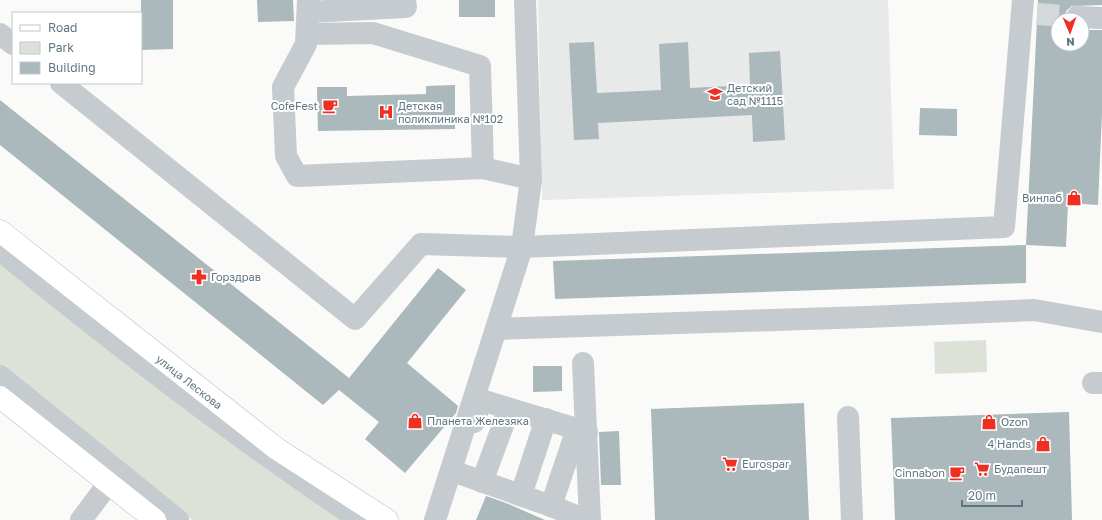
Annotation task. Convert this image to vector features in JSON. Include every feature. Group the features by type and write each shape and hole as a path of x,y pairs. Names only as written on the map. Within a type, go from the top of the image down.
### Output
{"main road":[{"name":"улица Лескова","path":"0,232 277,449 387,520"},
{"path":"0,397 155,520"}],"lane":[{"path":"406,0 406,7 308,6 306,44 283,87 286,156 298,176 483,168 531,179"},
{"path":"438,510 522,247 531,179 525,0"},
{"path":"62,84 355,319 421,244 522,247 1004,227 1027,9"},
{"path":"1090,17 1102,18"},
{"path":"307,34 374,33 480,66 483,168"},
{"path":"0,34 12,43"},
{"name":"улица Лескова","path":"0,250 180,392 271,460 360,520"},
{"path":"496,329 1034,310 1102,322"},
{"path":"583,363 582,431 590,520"},
{"path":"0,376 178,520"},
{"path":"438,510 458,473 481,400 582,431"},
{"path":"482,482 510,409"},
{"path":"848,417 852,520"},
{"path":"520,495 546,420"},
{"path":"551,506 582,431"},
{"path":"458,473 586,520"},
{"path":"81,520 108,484"}],"shaded area":[{"name":"Детский сад №1115","path":"538,0 888,0 894,189 542,200"}],"green space":[{"path":"0,257 351,520 192,520 169,504 0,370"},
{"path":"986,340 987,372 935,374 934,342"}],"building":[{"path":"141,0 173,0 173,49 142,50"},
{"path":"257,0 293,0 294,21 258,22"},
{"path":"459,0 495,0 495,17 459,17"},
{"path":"1038,0 1102,0 1102,5 1072,6 1066,12 1050,12 1050,52 1090,52 1090,30 1102,30 1102,113 1098,205 1068,203 1066,247 1026,245"},
{"path":"594,42 597,93 661,90 659,44 688,42 690,88 750,85 749,53 780,51 785,140 753,142 752,115 598,123 599,139 574,140 569,43"},
{"name":"Детская поликлиника №102","path":"455,85 455,129 318,131 317,87 347,87 347,96 426,94 426,86"},
{"path":"0,100 349,378 438,268 466,290 407,363 458,406 456,413 405,473 365,439 379,422 339,390 323,405 0,145"},
{"path":"920,108 957,109 957,136 919,135"},
{"path":"1026,245 1026,283 555,299 553,261"},
{"path":"533,366 562,366 562,391 533,392"},
{"name":"Eurospar","path":"804,403 809,520 655,520 651,409"},
{"name":"Будапешт","path":"1069,412 1072,520 895,520 891,418"},
{"path":"619,431 621,485 601,485 599,432"},
{"path":"486,496 506,503 545,520 476,520"}],"tunnel":[{"path":"1037,14 1050,15"}],"place":[{"name":"Детский сад №1115","path":"715,94"},
{"name":"CofeFest","path":"330,106"},
{"name":"Детская поликлиника №102","path":"386,112"},
{"name":"Винлаб","path":"1074,198"},
{"name":"Горздрав","path":"199,277"},
{"name":"Планета Железяка","path":"415,421"},
{"name":"Ozon","path":"989,422"},
{"name":"4 Hands","path":"1043,444"},
{"name":"Eurospar","path":"730,464"},
{"name":"Будапешт","path":"982,469"},
{"name":"Cinnabon","path":"957,473"}]}
